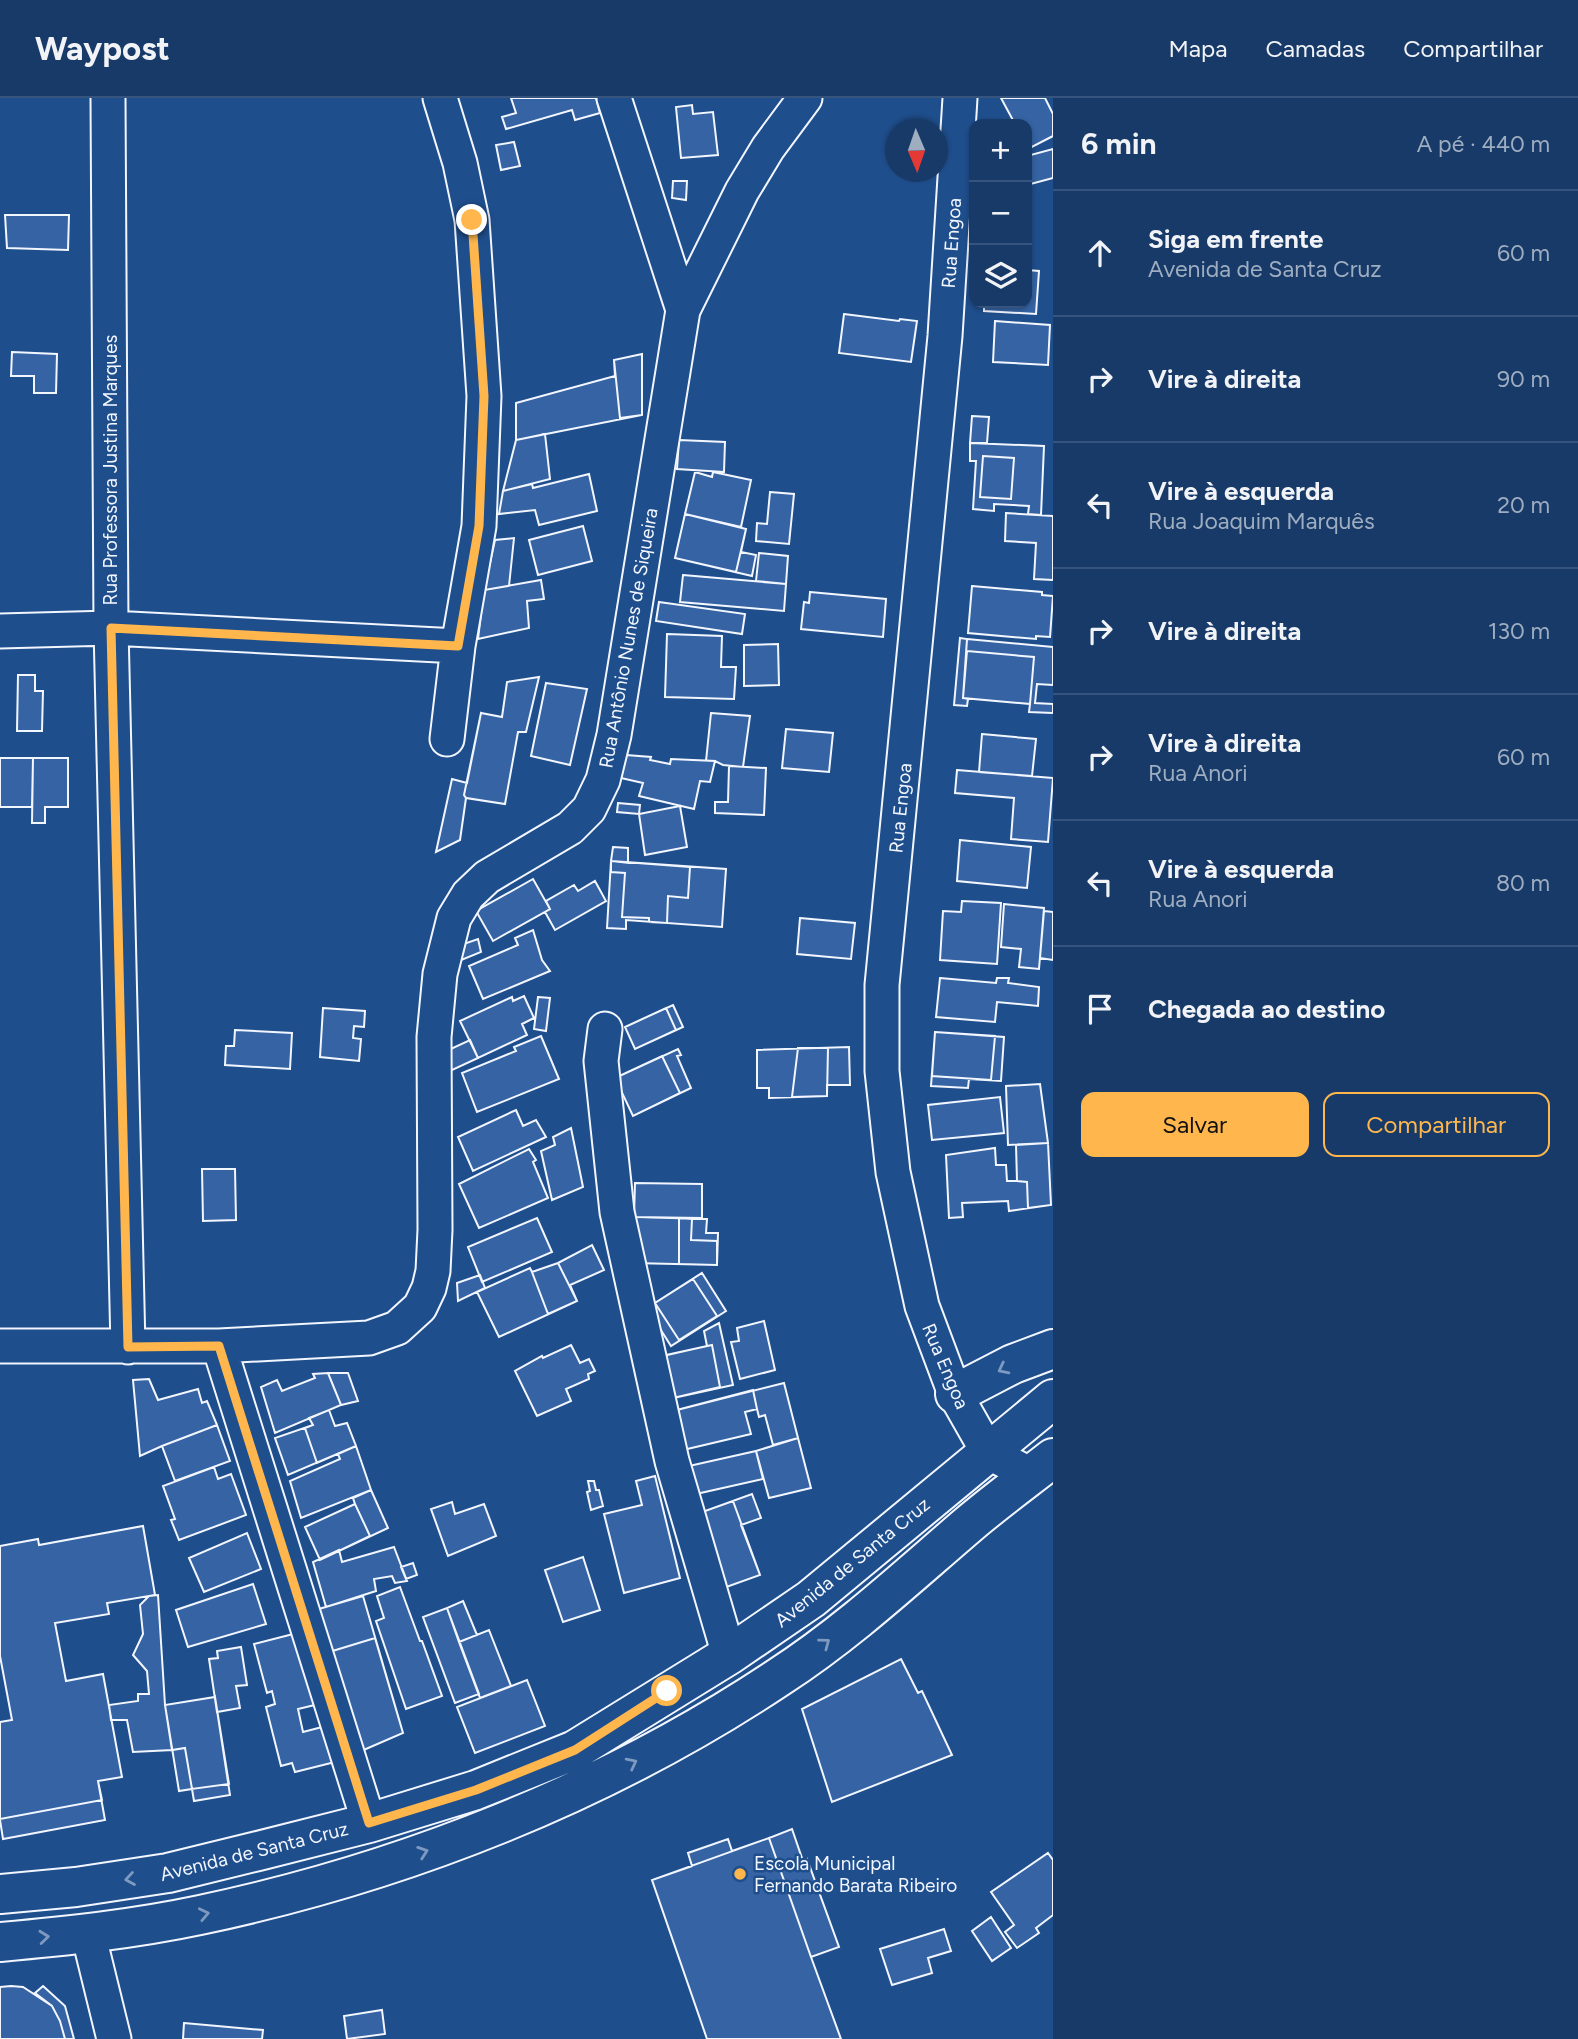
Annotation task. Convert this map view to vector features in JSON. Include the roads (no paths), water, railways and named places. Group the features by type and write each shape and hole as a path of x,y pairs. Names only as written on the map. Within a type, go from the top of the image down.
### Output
{"main road":[{"path":"955,1394 1013,1364 1053,1349"},
{"name":"Avenida de Santa Cruz","path":"0,1894 76,1887 168,1873 369,1823 476,1790 575,1750 729,1655 811,1599 1053,1399"},
{"path":"0,1942 88,1933 199,1915 335,1882 452,1842 571,1793 690,1733 781,1676 864,1614 973,1521 1042,1467"}],"street":[{"name":"Rua Professora Justina Marques","path":"108,98 111,628 128,1347"},
{"path":"440,98 460,163 472,220 484,396 479,526 458,646 447,739"},
{"path":"614,98 682,310"},
{"name":"Rua Antônio Nunes de Siqueira","path":"219,1346 369,1338 397,1328 420,1307 429,1289 433,1271 434,1037 440,974 454,918 468,895 487,877 570,828 589,809 603,780 614,736 682,310 742,191 768,148 804,98"},
{"name":"Rua Engoa","path":"960,98 945,336 883,985 882,1071 892,1172 922,1306 955,1394 988,1452"},
{"path":"0,631 111,628 458,646"},
{"path":"605,1029 601,1061 617,1212 672,1461 698,1557 729,1655"},
{"path":"0,1346 219,1346 369,1823"},
{"path":"988,1452 1042,1467"},
{"path":"88,1933 114,2039"}],"place":[{"name":"Escola Municipal Fernando Barata Ribeiro","path":"740,1874"}]}
